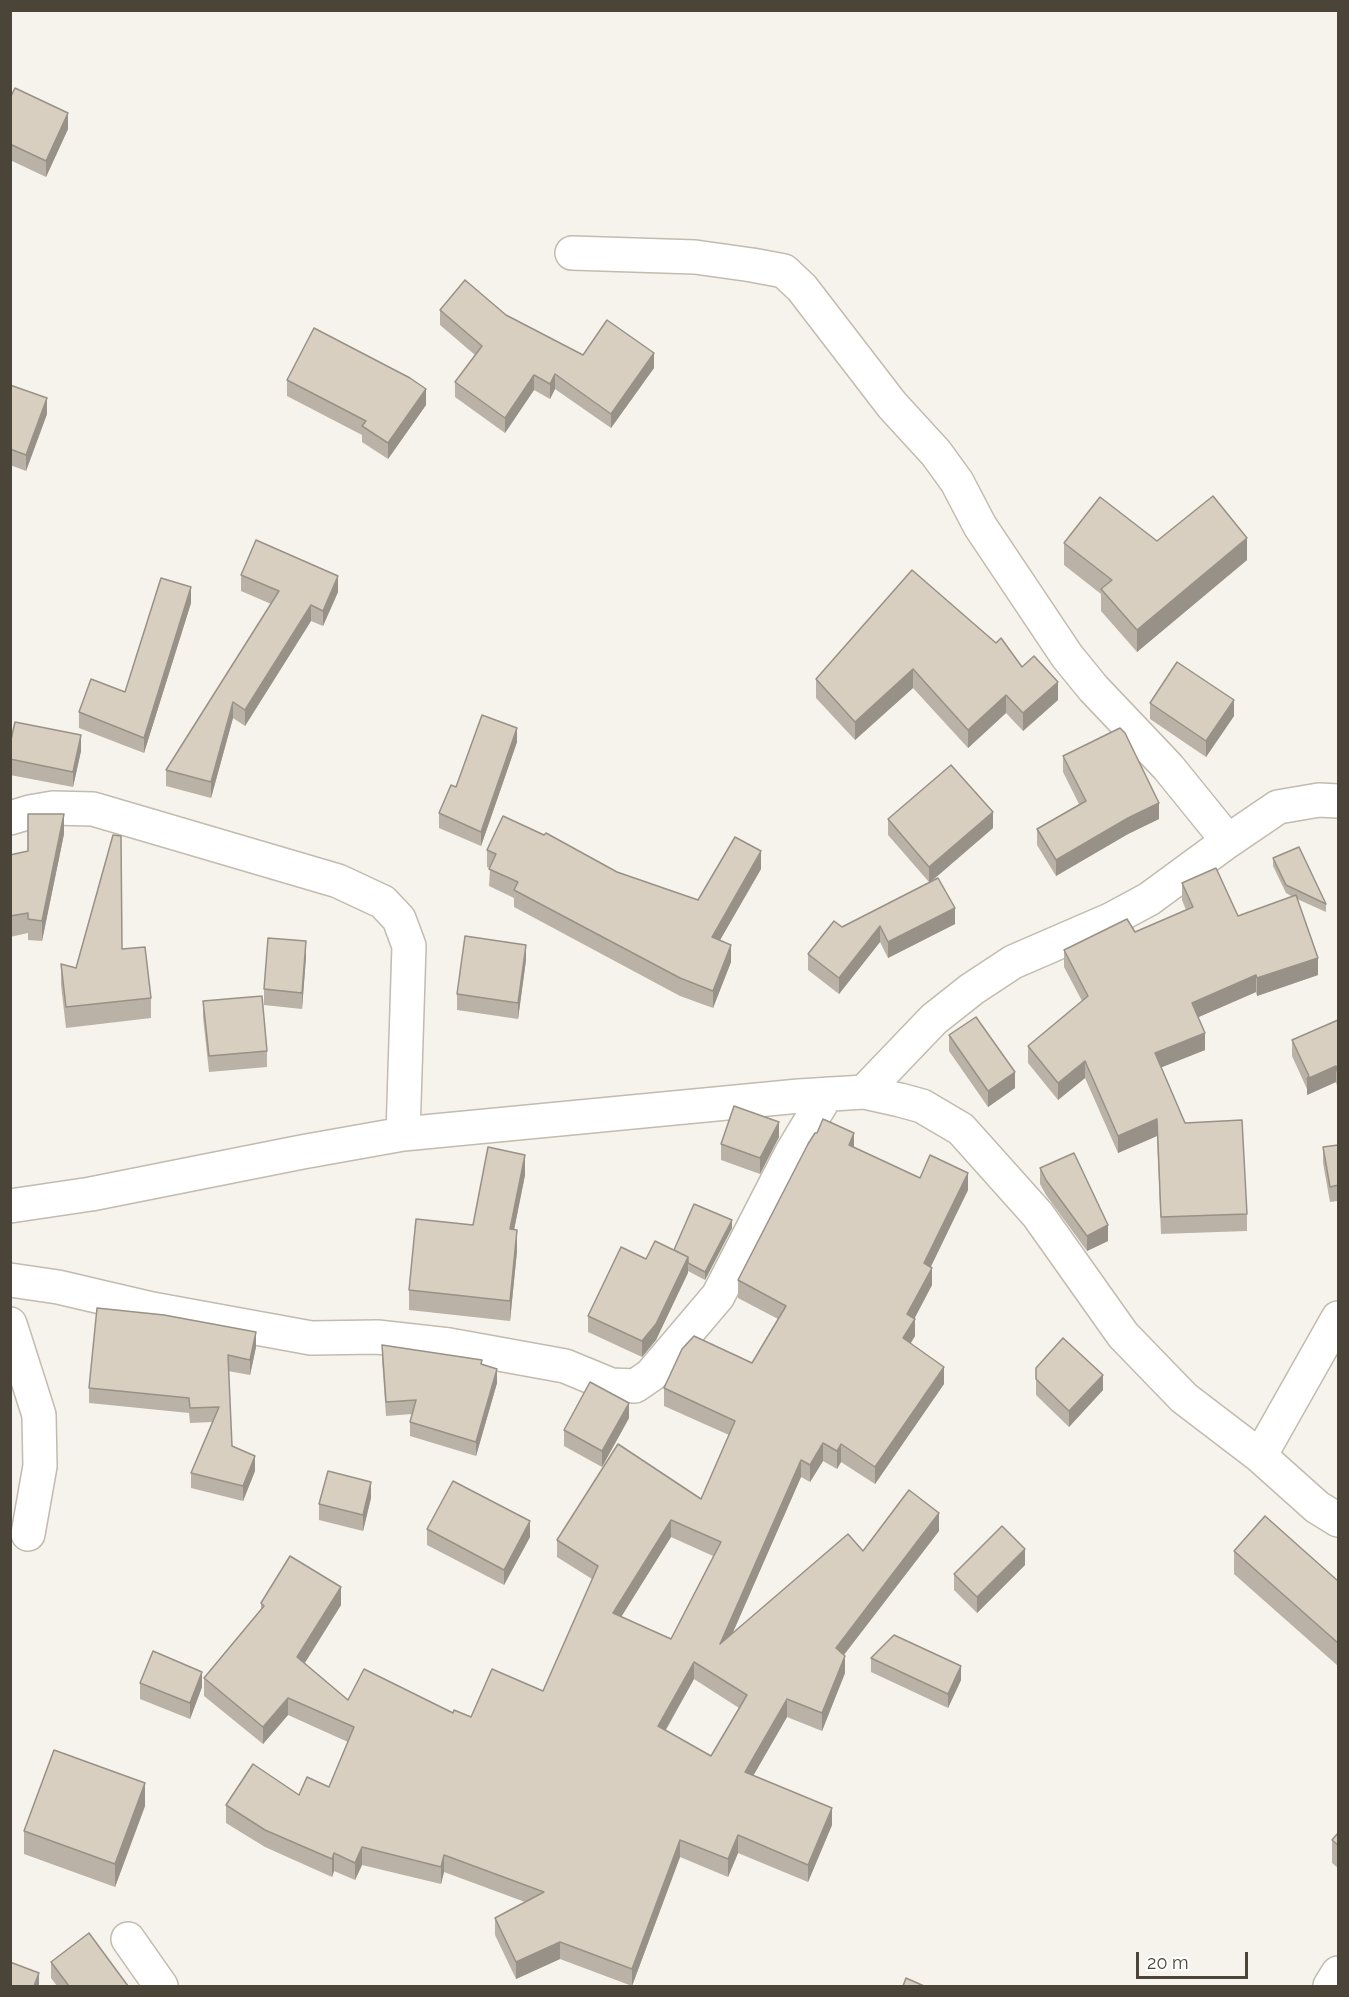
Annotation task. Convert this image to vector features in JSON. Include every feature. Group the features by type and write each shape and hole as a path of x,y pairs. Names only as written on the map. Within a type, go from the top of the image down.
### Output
{"street":[{"path":"573,253 695,257 784,271 802,288 892,405 936,453 957,482 987,536 1067,656 1093,688 1168,767 1228,841"},
{"path":"864,1092 934,1019 972,989 1013,962 1110,920 1149,899 1278,807 1319,800 1338,800"},
{"path":"10,818 53,808 93,809 338,881 383,902 399,919 409,946 403,1134"},
{"path":"10,1206 91,1194 403,1134 708,1104 864,1092 922,1106 961,1129 1038,1215 1123,1335 1184,1398 1260,1456 1317,1507 1338,1520"},
{"path":"10,1280 58,1287 152,1309 310,1338 377,1337 449,1345 565,1366 611,1385 635,1386 651,1375 718,1296 792,1152 827,1094"},
{"path":"1260,1456 1338,1318"},
{"path":"10,1324 39,1415 40,1466 28,1534"},
{"path":"128,1939 161,1986"},
{"path":"1330,1986 1338,1973"}],"building":[{"path":"15,88 68,113 46,161 10,144 10,98"},
{"path":"465,280 506,315 583,355 607,320 654,353 611,414 555,374 550,384 534,375 505,418 455,382 482,346 440,310"},
{"path":"314,328 410,378 426,389 388,443 362,426 366,421 287,380"},
{"path":"10,385 47,398 26,455 10,449"},
{"path":"1213,496 1247,538 1137,630 1101,589 1112,580 1064,543 1100,497 1157,541"},
{"path":"256,540 338,576 323,611 311,605 245,710 233,702 211,782 166,770 279,591 241,575"},
{"path":"912,570 996,643 1001,638 1022,667 1034,656 1058,682 1023,713 1006,695 968,730 913,669 855,722 816,679"},
{"path":"161,578 191,587 144,738 79,712 91,679 125,692"},
{"path":"1177,662 1234,700 1206,741 1150,703"},
{"path":"482,715 517,728 481,832 439,813 451,785 456,787"},
{"path":"15,722 81,735 73,772 10,759 10,744"},
{"path":"1120,728 1125,733 1159,803 1128,818 1056,860 1037,829 1086,801 1063,756"},
{"path":"951,765 993,812 929,867 888,819"},
{"path":"28,814 64,814 42,921 28,919 28,913 10,916 10,855 28,851"},
{"path":"503,816 544,835 546,833 617,872 698,900 735,837 761,851 712,937 731,945 713,991 680,978 514,890 518,882 489,869 496,854 487,850"},
{"path":"113,835 121,836 122,949 145,947 151,998 66,1007 61,964 76,968"},
{"path":"1299,847 1326,904 1286,885 1273,858"},
{"path":"1216,868 1238,916 1296,895 1318,958 1257,978 1256,975 1192,1003 1205,1033 1155,1053 1185,1123 1242,1120 1247,1214 1161,1217 1157,1119 1118,1136 1085,1061 1058,1083 1028,1046 1088,996 1064,950 1127,919 1135,932 1193,907 1182,883"},
{"path":"938,878 955,908 888,942 880,926 839,978 808,954 834,921 842,927"},
{"path":"465,936 526,945 518,1003 457,994"},
{"path":"268,938 306,941 302,993 264,989"},
{"path":"262,996 267,1051 209,1056 203,1001"},
{"path":"976,1017 1015,1072 988,1091 949,1035"},
{"path":"1338,1020 1338,1074 1336,1066 1307,1079 1309,1076 1292,1040"},
{"path":"734,1106 779,1122 760,1158 721,1144"},
{"path":"823,1119 854,1133 849,1145 920,1178 930,1155 968,1173 924,1263 932,1268 907,1314 915,1319 903,1338 944,1367 875,1467 841,1444 837,1451 823,1443 810,1465 801,1460 720,1644 848,1534 863,1551 909,1490 939,1513 836,1648 845,1656 822,1713 787,1699 745,1772 832,1808 808,1865 738,1835 728,1859 680,1840 632,1969 560,1942 516,1962 495,1918 544,1892 444,1855 441,1867 362,1847 355,1863 334,1853 332,1859 265,1830 226,1805 253,1764 299,1795 307,1777 329,1787 354,1727 288,1698 263,1727 204,1678 264,1606 261,1603 290,1556 341,1587 297,1657 348,1700 364,1669 453,1713 454,1710 471,1717 492,1669 543,1691 598,1566 557,1540 618,1444 701,1499 735,1421 664,1388 682,1349 694,1336 752,1363 786,1306 738,1280 808,1144 817,1133","holes":["671,1520 721,1542 671,1639 613,1613","694,1662 747,1695 711,1756 658,1726"]},
{"path":"1338,1145 1338,1185 1330,1187 1323,1147"},
{"path":"488,1147 525,1155 510,1229 517,1230 510,1301 409,1290 416,1219 473,1225"},
{"path":"1074,1153 1108,1225 1087,1236 1046,1180 1040,1168"},
{"path":"694,1204 732,1220 705,1272 688,1263 688,1257 674,1250"},
{"path":"655,1241 688,1257 656,1324 642,1341 588,1316 621,1247 646,1259"},
{"path":"97,1308 164,1315 256,1332 250,1360 228,1355 232,1446 255,1456 243,1486 191,1473 219,1407 190,1408 189,1398 89,1388"},
{"path":"1063,1338 1103,1375 1069,1411 1036,1379 1036,1368"},
{"path":"382,1345 482,1360 481,1364 497,1369 476,1442 410,1422 416,1400 386,1402"},
{"path":"590,1382 629,1403 602,1451 564,1430"},
{"path":"328,1471 371,1482 363,1515 319,1504"},
{"path":"453,1481 530,1521 504,1570 427,1529"},
{"path":"1265,1516 1338,1581 1338,1643 1234,1551"},
{"path":"1002,1526 1025,1549 977,1597 954,1574"},
{"path":"894,1635 961,1666 948,1694 871,1658"},
{"path":"153,1651 202,1672 190,1703 140,1683"},
{"path":"54,1750 145,1783 115,1864 24,1831"},
{"path":"1338,1833 1338,1845 1332,1840"},
{"path":"89,1933 128,1986 69,1986 51,1962"},
{"path":"10,1962 39,1973 34,1986 10,1986"},
{"path":"906,1978 924,1986 903,1986"}]}
